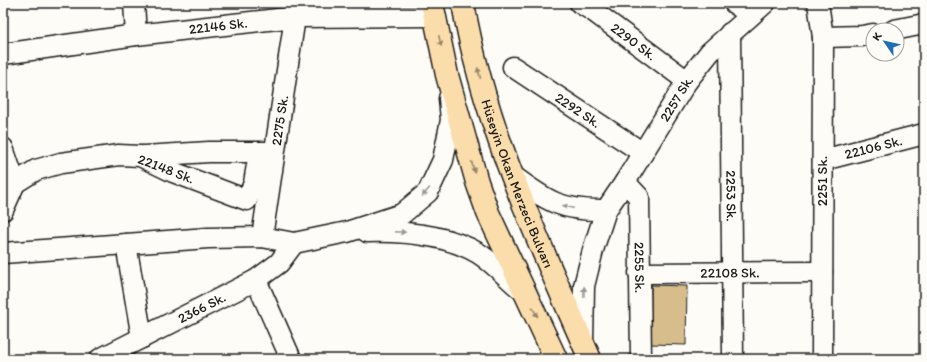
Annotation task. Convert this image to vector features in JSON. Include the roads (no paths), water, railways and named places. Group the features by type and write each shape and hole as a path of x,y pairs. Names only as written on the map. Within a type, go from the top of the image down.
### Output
{"main road":[{"name":"Hüseyin Okan Merzeci Bulvarı","path":"463,3 468,30 491,122 586,352"},
{"path":"434,10 447,75 488,213 523,291 539,319 556,359"}],"street":[{"path":"134,3 136,35"},
{"name":"2290 Sk.","path":"580,3 687,81"},
{"path":"734,3 758,9"},
{"name":"2251 Sk.","path":"818,3 823,37 822,359"},
{"name":"2257 Sk.","path":"586,352 584,286 593,250 606,210 626,182 687,81 710,52 758,9"},
{"name":"22146 Sk.","path":"3,54 294,10 434,10"},
{"name":"2275 Sk.","path":"262,237 267,152 294,10"},
{"path":"905,28 924,24"},
{"name":"2253 Sk.","path":"730,33 733,359"},
{"path":"823,37 865,35"},
{"name":"2292 Sk.","path":"513,67 643,153"},
{"path":"3,253 208,238 262,237 294,243 347,232 402,214 428,192 443,160 451,120 447,75"},
{"name":"22106 Sk.","path":"823,160 924,134"},
{"path":"3,148 15,183 3,210"},
{"path":"140,156 209,152 267,152"},
{"name":"22148 Sk.","path":"15,183 36,170 61,163 119,155 140,156 173,172 247,200 267,152"},
{"path":"513,176 539,195 560,205 580,210 606,210"},
{"name":"2255 Sk.","path":"626,182 639,197 640,359"},
{"path":"347,232 402,231 447,240 478,253 523,291"},
{"name":"2366 Sk.","path":"100,359 256,280 279,263 294,243"},
{"path":"126,244 142,338"},
{"name":"22108 Sk.","path":"639,273 732,274 822,272"},
{"path":"256,280 292,359"}]}
